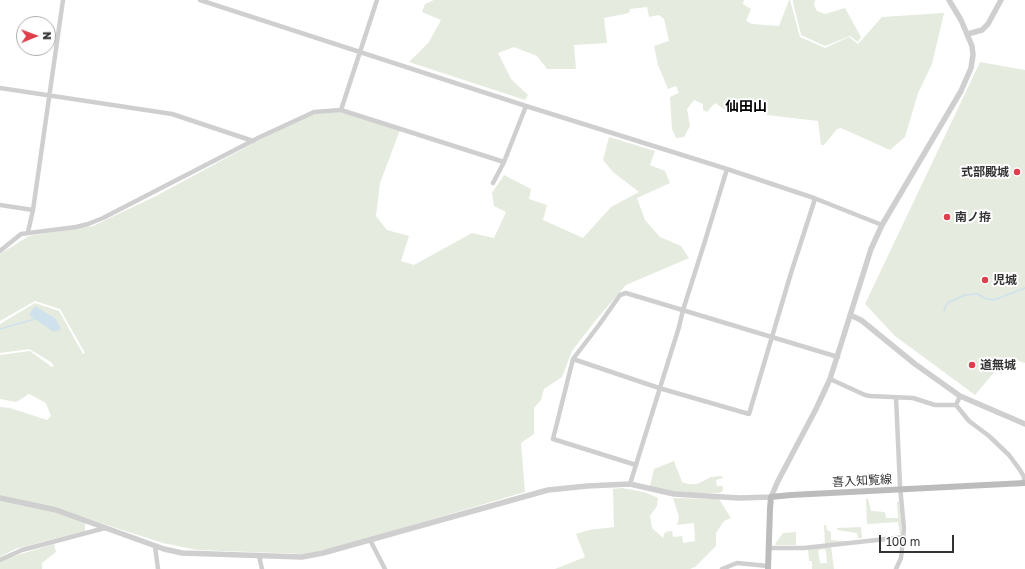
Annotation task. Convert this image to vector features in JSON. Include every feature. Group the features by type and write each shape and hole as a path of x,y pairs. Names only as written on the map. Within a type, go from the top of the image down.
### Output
{"main road":[{"name":"喜入知覧線","path":"771,497 1025,483"},
{"path":"768,567 771,497"}],"street":[{"path":"28,232 33,210 63,0"},
{"path":"200,0 814,198 882,225"},
{"path":"341,110 377,0"},
{"path":"0,498 56,510 107,527 155,546 182,553 302,557 312,556 548,490 630,484 674,494 740,498 771,497 830,379 838,357 864,267 882,225 957,97 968,75 973,55 972,46 968,34 950,0"},
{"path":"968,34 982,30 988,24 1001,0"},
{"path":"0,88 172,114 253,141"},
{"path":"493,183 504,162 526,106"},
{"path":"0,251 21,234 88,224 314,112 341,110 504,162"},
{"path":"630,484 726,169"},
{"path":"573,359 659,388 749,414 814,198"},
{"path":"0,206 33,210"},
{"path":"636,464 553,439 573,359 620,295 626,293 838,357"},
{"path":"850,315 861,320 915,364 960,396 1025,424"},
{"path":"830,379 865,395 913,398 935,405 956,404"},
{"path":"956,404 960,396"},
{"path":"896,397 900,490 904,537 901,558 896,569"},
{"path":"956,404 964,417 989,436 1005,451 1020,470 1024,477 1025,483"},
{"path":"0,560 22,550 107,527"},
{"path":"769,548 804,548 904,537"},
{"path":"370,540 385,569"},
{"path":"155,546 158,569"},
{"path":"259,556 262,569"},
{"path":"722,569 737,563 768,567"}],"shaded area":[{"path":"434,0 744,0 743,4 751,9 746,21 752,24 779,26 790,0 800,37 825,48 849,37 858,44 882,17 944,13 932,64 918,93 905,137 890,150 841,128 837,129 824,145 821,145 818,121 767,115 767,106 734,102 728,112 715,103 707,112 703,110 703,104 694,100 687,109 690,126 684,137 676,138 672,129 670,97 679,93 676,86 668,89 658,65 654,46 669,41 664,19 659,15 649,17 647,7 630,9 629,13 604,18 607,43 574,45 576,69 547,69 537,56 514,47 498,53 511,79 528,95 525,100 409,62 429,42 441,20 422,12 425,4"},
{"path":"793,0 815,0 814,5 817,11 825,14 845,8 861,37 858,42 850,36 825,46 801,35"},
{"path":"980,62 1025,70 1025,363 1007,357 975,395 895,336 865,304"},
{"path":"343,112 400,130 380,183 376,216 387,230 409,236 401,261 414,265 472,233 494,238 506,212 494,206 492,193 504,175 531,189 529,199 547,205 543,220 583,238 611,207 639,192 613,172 603,160 609,137 655,151 650,165 665,171 670,183 637,198 645,220 660,237 681,246 689,258 626,285 572,351 562,377 544,389 541,400 534,408 534,434 521,443 525,492 338,547 304,554 197,550 163,543 85,518 85,531 15,549 0,557 0,407 10,408 47,420 51,416 46,403 29,394 16,402 0,399 0,355 30,351 52,367 54,366 51,362 29,349 0,353 0,324 35,303 59,311 83,354 85,353 60,309 35,301 0,321 0,254 29,236 93,226 156,196 287,125 315,114"},
{"path":"674,461 682,482 697,484 711,477 722,476 723,478 716,480 717,486 723,486 723,490 720,493 691,493 673,492 650,486 654,469"},
{"path":"622,488 644,492 658,498 657,506 650,516 652,528 663,538 665,532 672,531 673,537 682,536 683,543 695,541 694,523 677,525 679,517 673,498 719,499 731,518 724,521 716,533 716,546 695,567 690,569 555,569 585,557 576,534 589,530 614,527 613,489"},
{"path":"866,499 868,499 871,511 885,512 886,518 898,518 897,502 899,501 902,534 900,534 898,522 867,524"},
{"path":"824,525 826,525 827,530 831,532 831,540 844,542 831,546 834,569 812,569 812,561 809,561 808,549 825,546","holes":["822,549 826,550 827,563 820,563 818,551"]},
{"path":"861,527 862,538 858,538 857,533 837,530 837,528"},
{"path":"796,532 796,545 775,544 783,533"},
{"path":"54,544 56,552 42,563 42,569 0,569 0,562 11,557"}],"water":[{"path":"35,306 56,319 61,329 54,332 29,315"}],"waterway":[{"path":"944,311 949,302 965,295 977,294 987,299 994,300 1025,288"},
{"path":"0,329 35,319"}],"place":[{"name":"式部殿城","path":"1017,172"},
{"name":"南ノ拵","path":"947,217"},
{"name":"児城","path":"985,280"},
{"name":"道無城","path":"972,365"}],"district":[{"name":"仙田山","path":"746,107"}]}
